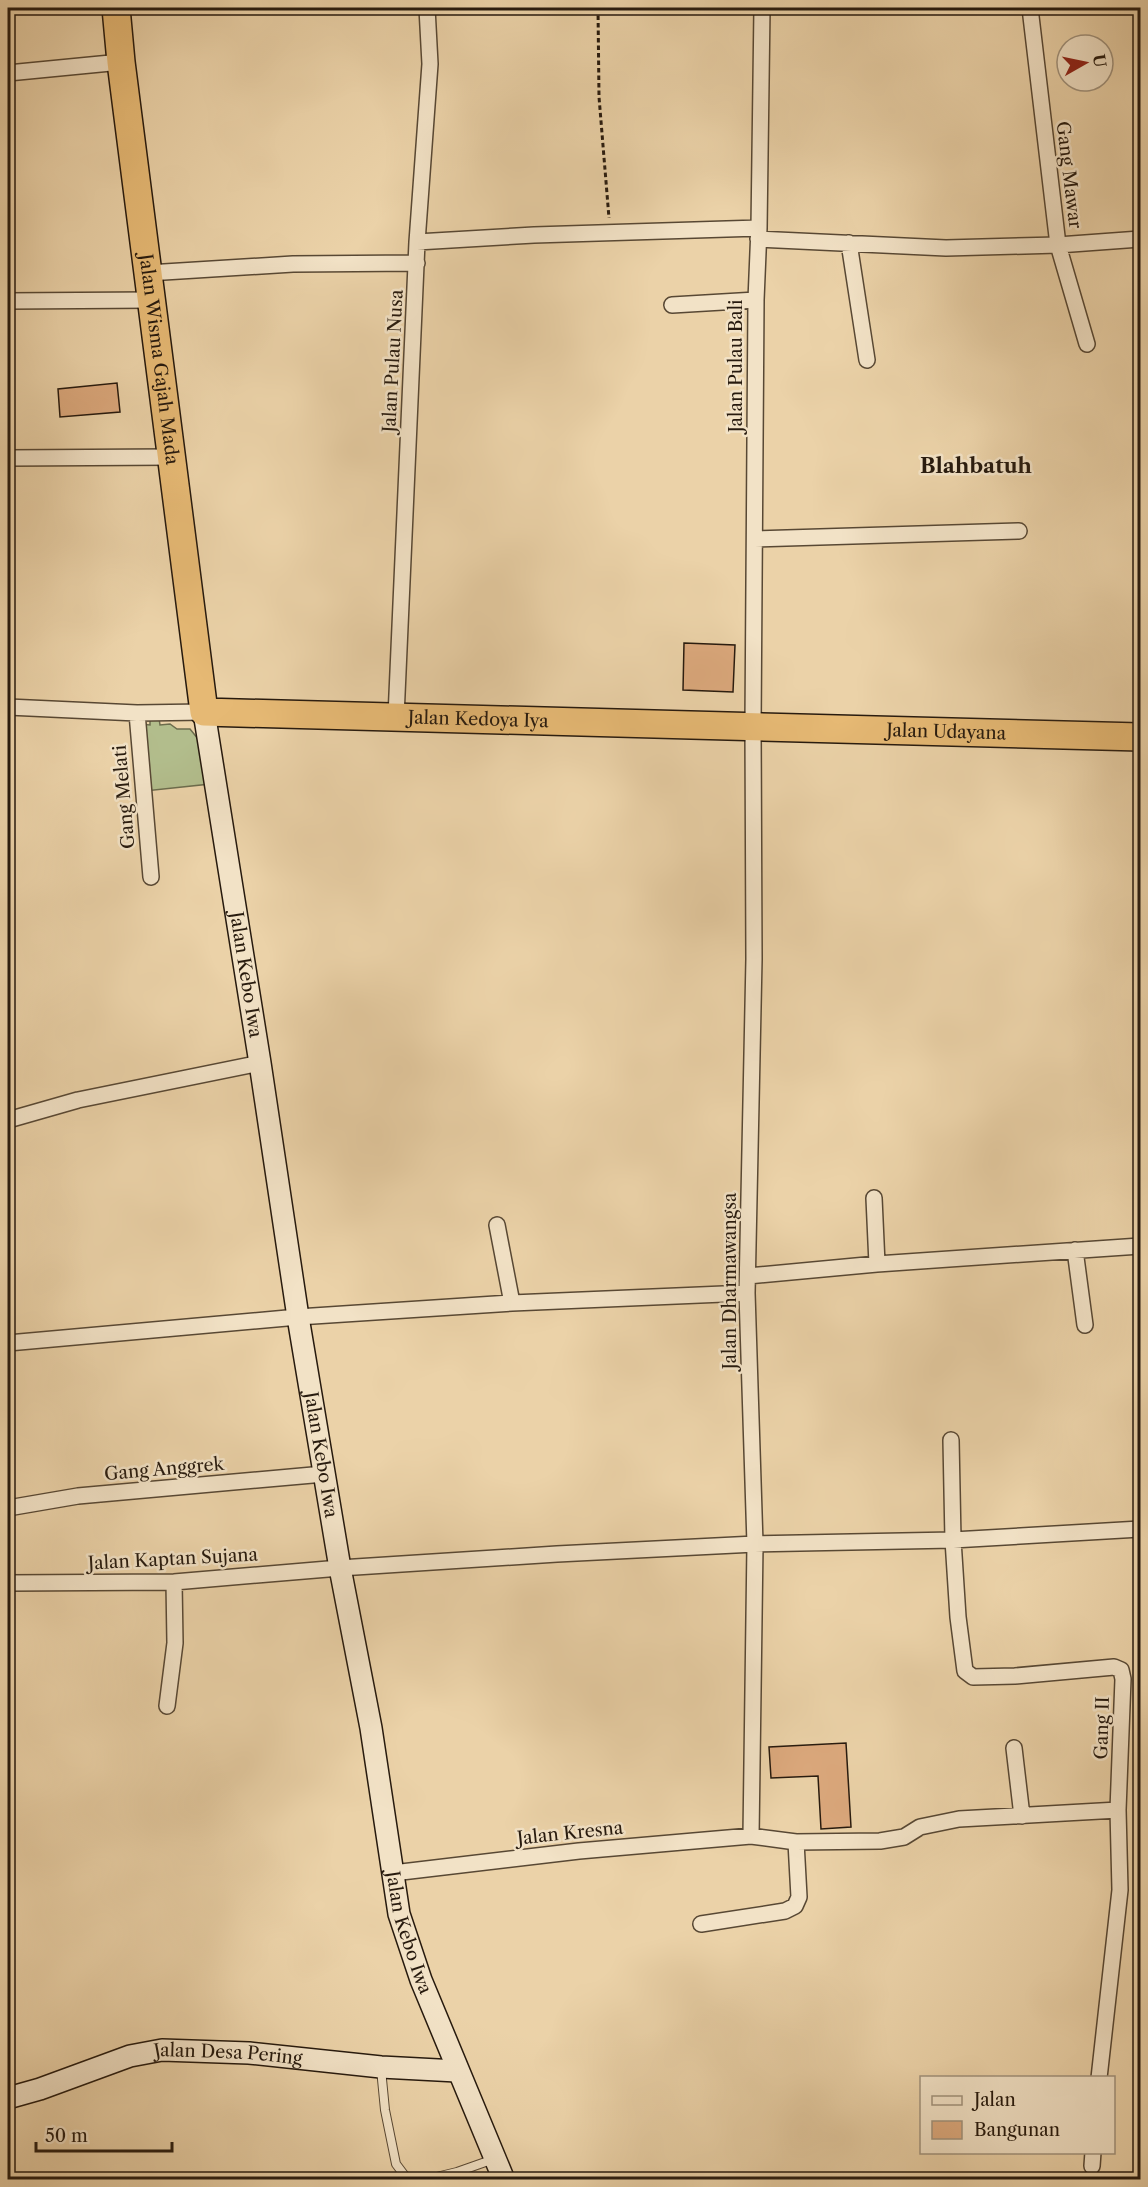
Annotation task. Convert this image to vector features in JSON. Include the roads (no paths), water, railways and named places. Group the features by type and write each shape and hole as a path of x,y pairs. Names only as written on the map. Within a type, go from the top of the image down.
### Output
{"highway":[{"name":"Jalan Wisma Gajah Mada","path":"116,8 204,712"},
{"name":"Jalan Kedoya Iya","path":"204,712 753,726"},
{"name":"Jalan Udayana","path":"753,726 1140,737"}],"main road":[{"name":"Jalan Kebo Iwa","path":"204,712 298,1317 340,1568 371,1728 399,1914 421,1980 504,2180"},
{"name":"Jalan Desa Pering","path":"8,2098 40,2089 130,2056 162,2050 249,2053 381,2067 457,2071"}],"street":[{"name":"Jalan Pulau Nusa","path":"396,717 417,242 430,64 427,8"},
{"name":"Jalan Pulau Bali","path":"753,726 756,300 762,8"},
{"name":"Gang Mawar","path":"1030,8 1058,245 1088,344"},
{"path":"8,73 121,62"},
{"path":"417,242 611,232 758,233 849,243 946,248 1058,245 1140,239"},
{"path":"849,243 867,360"},
{"path":"148,273 293,264 417,263"},
{"path":"8,301 151,300"},
{"path":"672,305 756,300"},
{"path":"8,458 171,457"},
{"path":"754,539 1020,531"},
{"path":"8,707 136,713 204,712"},
{"name":"Gang Melati","path":"136,713 151,877"},
{"name":"Jalan Dharmawangsa","path":"751,1836 754,1544 747,1293 754,959 753,726"},
{"path":"8,1120 78,1100 260,1063"},
{"path":"874,1198 877,1264"},
{"path":"497,1225 512,1303"},
{"path":"748,1276 877,1264 1140,1246"},
{"path":"1075,1250 1085,1325"},
{"path":"8,1343 298,1317 512,1303 747,1293"},
{"path":"951,1440 953,1540"},
{"name":"Gang Anggrek","path":"8,1508 78,1496 324,1474"},
{"name":"Jalan Kaptan Sujana","path":"8,1583 174,1582 340,1568 754,1544 953,1540 1140,1528"},
{"name":"Gang II","path":"953,1540 963,1668 967,1673 973,1677 1015,1676 1114,1667 1121,1670 1124,1679 1118,1810 1120,1890 1099,2076"},
{"path":"167,1706 175,1643 174,1582"},
{"path":"1014,1748 1022,1816"},
{"name":"Jalan Kresna","path":"393,1873 579,1851 751,1836 796,1842 880,1841 904,1837 920,1827 959,1819 1118,1810"},
{"path":"701,1924 785,1911 795,1906 799,1897 796,1842"}],"lane":[{"path":"381,2067 385,2110 396,2164 408,2180"},
{"path":"424,2180 457,2172 495,2158"}],"district":[{"name":"Blahbatuh","path":"976,466"}]}
